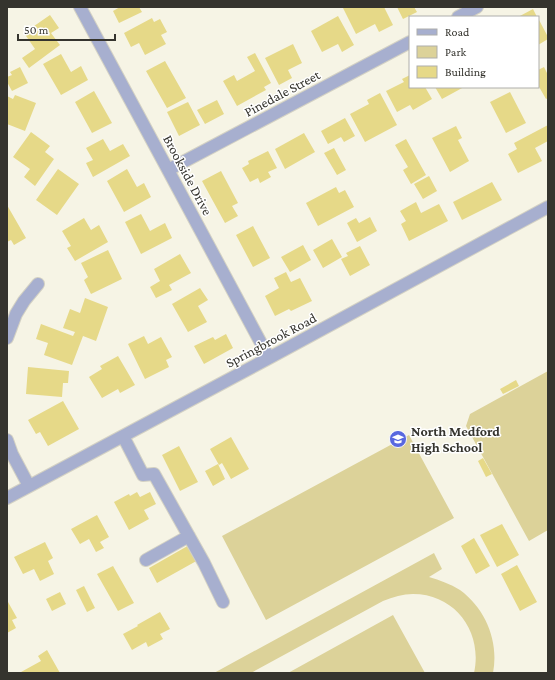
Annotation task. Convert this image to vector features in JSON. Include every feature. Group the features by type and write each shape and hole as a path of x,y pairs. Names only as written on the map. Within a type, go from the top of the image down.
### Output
{"street":[{"name":"Brookside Drive","path":"80,7 269,358"},
{"path":"460,16 477,7"},
{"name":"Pinedale Street","path":"168,170 409,43"},
{"name":"Springbrook Road","path":"7,498 548,207"},
{"path":"7,338 16,314 24,301 38,284"},
{"path":"123,436 143,475 154,474 204,563 223,602"},
{"path":"7,440 12,454 29,486"},
{"path":"146,560 189,536"}],"green space":[{"path":"548,371 548,530 529,541 466,426 470,414"},
{"path":"409,435 454,518 266,620 222,536"},
{"path":"434,553 442,569 429,577 445,582 460,590 477,607 483,616 492,638 494,650 493,673 474,673 476,658 470,630 463,618 454,608 442,601 428,596 413,594 398,596 383,601 251,673 214,673"},
{"path":"393,615 425,673 288,673"}],"building":[{"path":"120,7 139,7 142,12 119,23 113,11"},
{"path":"384,7 393,25 379,32 375,24 356,34 343,8"},
{"path":"397,7 414,7 417,12 403,19"},
{"path":"533,9 536,16 520,16"},
{"path":"50,15 59,28 51,33 60,45 29,68 22,58 35,49 24,33"},
{"path":"338,16 354,45 342,52 338,44 322,52 311,31"},
{"path":"152,18 154,22 160,19 167,32 161,35 166,44 145,55 139,43 131,47 124,33"},
{"path":"539,20 548,37 548,39 539,44"},
{"path":"293,44 302,63 288,70 292,78 279,85 265,58"},
{"path":"255,53 271,83 264,87 266,90 237,106 223,81 234,75 237,81 255,71 247,57"},
{"path":"61,54 71,72 81,66 88,80 61,95 43,64"},
{"path":"165,61 186,98 167,108 146,71"},
{"path":"20,67 28,83 12,91 7,82 7,77 12,75 10,72"},
{"path":"544,67 548,75 548,98 546,99 539,87 539,70"},
{"path":"409,76 409,88 426,88 432,99 413,110 410,105 397,112 386,91 404,82 402,79"},
{"path":"436,88 462,88 442,99"},
{"path":"94,91 112,123 92,133 75,102"},
{"path":"510,92 526,123 506,133 490,102"},
{"path":"380,93 397,125 365,142 350,114 369,104 367,100"},
{"path":"15,95 36,103 25,131 7,124 7,96 13,99"},
{"path":"217,100 224,114 205,124 197,110"},
{"path":"188,102 200,125 179,136 167,112"},
{"path":"345,118 355,136 344,142 341,137 328,144 321,131"},
{"path":"548,125 548,141 535,148 542,161 518,173 508,154 517,149 514,143"},
{"path":"456,126 462,138 458,140 469,161 450,172 432,138"},
{"path":"31,132 50,146 45,152 54,159 35,186 24,177 30,169 13,157"},
{"path":"304,133 315,152 285,169 275,149"},
{"path":"103,139 110,151 123,144 130,156 93,177 86,163 93,160 86,148"},
{"path":"406,139 426,175 411,184 403,170 408,167 395,145"},
{"path":"334,148 346,170 337,175 324,153"},
{"path":"268,151 277,168 268,172 271,177 260,183 258,178 250,182 242,168 249,164 248,161"},
{"path":"58,169 79,184 57,215 36,200"},
{"path":"127,169 137,187 144,183 151,197 124,212 107,181"},
{"path":"221,171 238,203 232,206 238,216 225,223 202,181"},
{"path":"429,176 437,191 423,199 414,184"},
{"path":"492,182 502,200 462,220 453,202"},
{"path":"336,187 339,193 345,190 354,207 318,226 306,203"},
{"path":"416,202 421,213 439,204 448,221 409,241 401,224 406,221 400,211"},
{"path":"7,205 26,238 14,245 11,240 7,242"},
{"path":"141,214 150,231 165,223 172,238 141,254 125,222"},
{"path":"370,217 377,231 357,242 347,223 356,218 359,223"},
{"path":"84,218 91,230 99,225 108,242 75,261 67,248 71,246 62,231"},
{"path":"253,226 270,258 253,267 236,235"},
{"path":"332,239 342,257 323,268 313,250"},
{"path":"303,245 311,260 290,272 281,257"},
{"path":"360,246 370,265 350,276 341,259 348,256 346,253"},
{"path":"108,250 122,279 91,294 84,280 88,277 81,263"},
{"path":"180,254 191,273 169,285 172,290 156,298 150,287 160,281 154,269"},
{"path":"286,272 291,282 300,278 312,301 291,311 289,309 275,316 265,296 279,288 274,278"},
{"path":"200,288 208,300 198,306 207,322 188,332 172,304"},
{"path":"85,298 108,307 96,341 83,336 72,365 44,355 48,343 36,339 41,324 73,336 75,332 63,328 70,309 80,313"},
{"path":"226,334 233,348 204,364 194,346 213,337 215,340"},
{"path":"144,336 148,344 161,337 172,357 166,360 169,367 145,379 128,344"},
{"path":"118,356 135,385 120,393 118,389 102,398 89,377 102,369 100,366"},
{"path":"28,367 69,371 68,383 63,383 62,397 26,394"},
{"path":"516,380 519,386 503,394 500,389"},
{"path":"63,401 79,429 48,446 40,432 36,434 28,420"},
{"path":"231,437 249,469 231,479 222,463 219,465 210,449"},
{"path":"179,446 198,482 180,491 162,455"},
{"path":"483,458 492,474 486,477 478,461"},
{"path":"218,464 225,479 213,486 205,471"},
{"path":"137,492 140,497 150,492 156,504 144,510 149,519 129,530 114,502 129,494 130,496"},
{"path":"97,515 109,537 100,542 104,548 96,552 89,539 80,544 71,529"},
{"path":"502,524 519,555 497,567 480,535"},
{"path":"474,538 490,566 476,574 461,546"},
{"path":"45,542 53,558 48,561 54,574 40,581 34,569 23,574 14,557"},
{"path":"191,544 200,559 157,583 149,568"},
{"path":"517,565 537,602 520,611 501,574"},
{"path":"113,566 134,603 118,611 97,574"},
{"path":"84,586 95,608 87,612 76,590"},
{"path":"60,592 66,604 52,611 46,599"},
{"path":"7,602 17,618 12,620 16,628 7,633"},
{"path":"160,612 170,629 160,634 163,639 148,647 146,642 132,650 123,634"},
{"path":"47,650 60,673 21,673 41,661 38,656"}],"place":[{"name":"North Medford High School","path":"398,439"}]}
